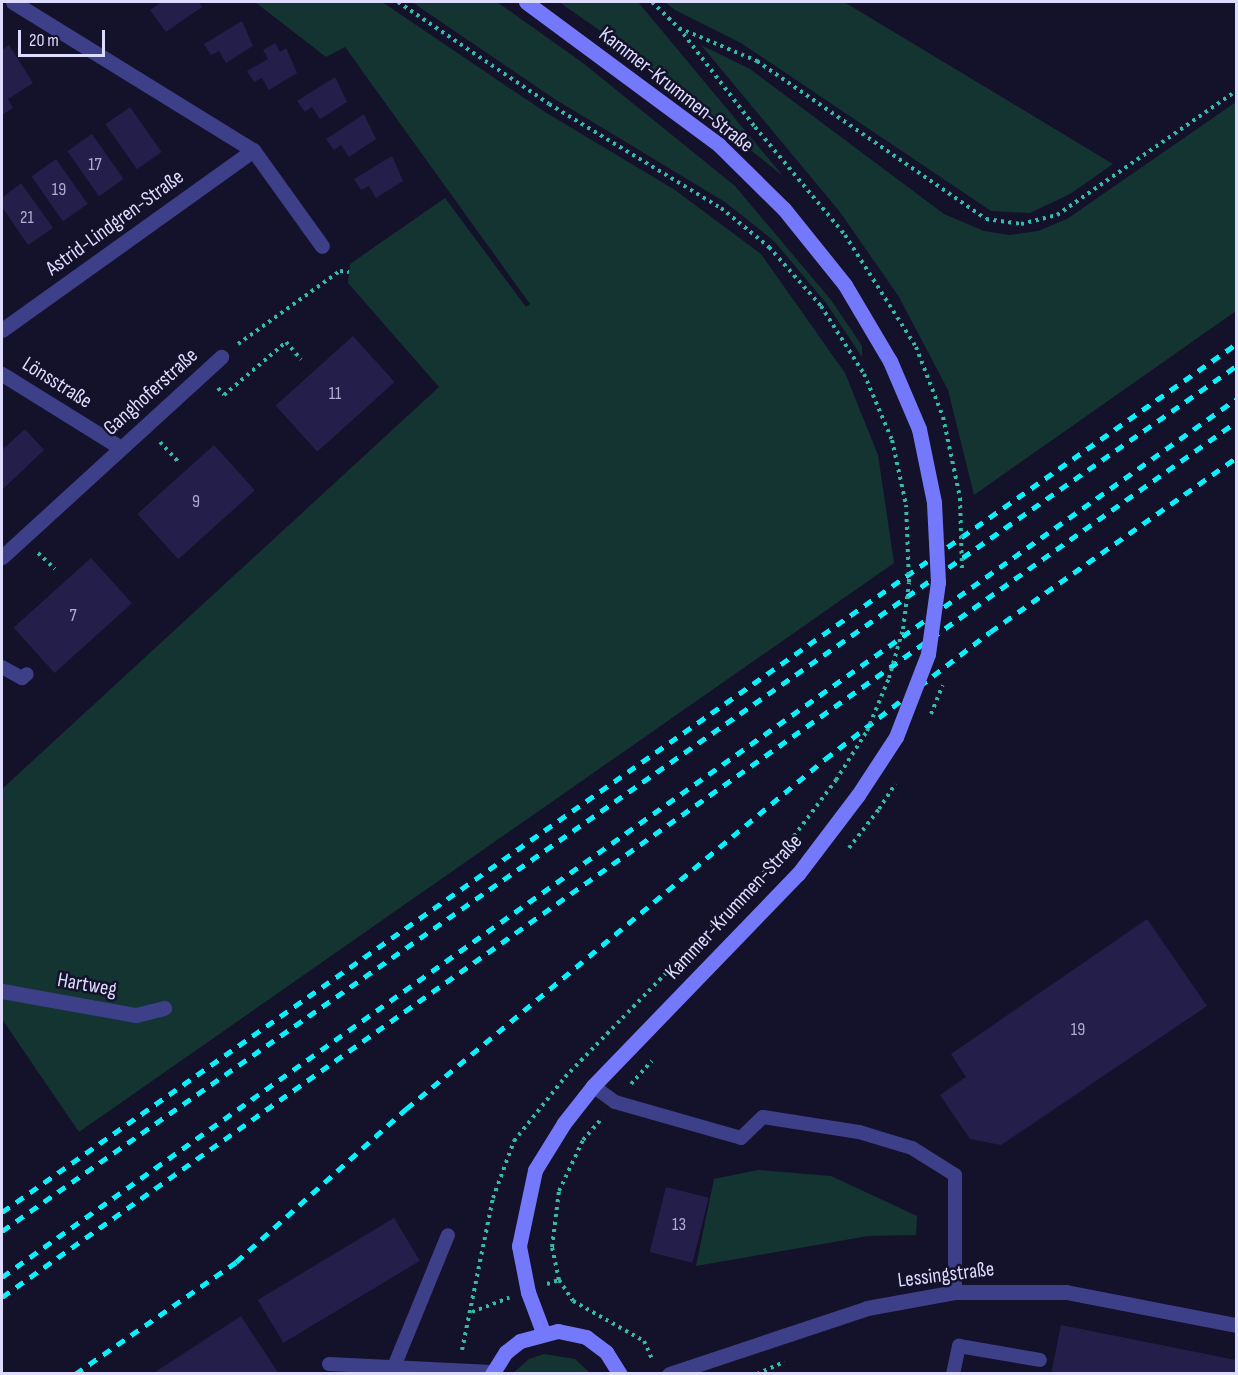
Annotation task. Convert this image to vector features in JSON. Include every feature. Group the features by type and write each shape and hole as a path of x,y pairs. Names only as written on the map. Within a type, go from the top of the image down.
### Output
{"main road":[{"name":"Kammer-Krummen-Straße","path":"526,2 719,145 784,209 832,268 890,361 919,429 934,502 938,582 928,654 896,737 858,795 798,874 593,1086 564,1123 535,1170 524,1212 519,1246 528,1292 543,1332"},
{"path":"492,1373 506,1352 520,1341 543,1332 586,1338 606,1352 620,1374"}],"street":[{"path":"13,2 253,150 322,246"},
{"name":"Astrid-Lindgren-Straße","path":"2,330 253,150"},
{"name":"Ganghoferstraße","path":"2,557 221,357"},
{"name":"Lönsstraße","path":"2,374 121,448"},
{"name":"Hartweg","path":"2,991 136,1015 164,1008"},
{"name":"Lessingstraße","path":"669,1374 867,1308 955,1292 1066,1292 1236,1324"}],"lane":[{"path":"2,667 22,678 27,674"},
{"path":"593,1086 615,1102 741,1138 763,1117 859,1132 912,1148 955,1175 955,1292"},
{"path":"392,1370 448,1235"},
{"path":"954,1374 959,1346 1040,1360"},
{"path":"329,1364 392,1370 457,1369 492,1373"}],"path":[{"path":"398,2 549,104 721,208 769,247 821,306 864,374 892,440 906,505 909,582 903,629 890,678 871,721 836,780"},
{"path":"652,2 679,28 757,61 986,219 1021,224 1057,215 1236,92"},
{"name":"Ganghoferstraße","path":"221,357 340,271 349,272"},
{"path":"204,372 224,395 286,342 301,359"},
{"path":"843,856 879,809"},
{"path":"559,1280 552,1247 559,1191 583,1140 653,1059"},
{"path":"457,1369 472,1312"}],"green space":[{"path":"255,2 382,2 545,112 675,190 761,254 845,373 878,455 894,563 79,1132 2,1019 2,789 439,387 348,283 350,264 445,198 526,307 530,304 345,47 326,57"},
{"path":"412,2 497,2 583,63 735,186 831,300 862,346 862,357 826,303 774,241 725,202 553,98"},
{"path":"559,2 638,2 783,176 615,41"},
{"path":"665,2 844,2 1113,164 1070,194 1030,213 991,211 741,43 675,10"},
{"path":"701,45 750,69 944,214 984,231 1009,235 1038,231 1067,219 1236,102 1236,311 974,495 948,390 899,297 840,212"},
{"path":"758,1170 831,1176 917,1216 916,1235 868,1236 696,1266 714,1179"},
{"path":"544,1354 575,1359 590,1373 513,1373 529,1359"}],"building":[{"path":"162,2 199,2 202,7 166,32 150,10"},
{"path":"242,21 253,46 226,63 219,51 211,55 204,44"},
{"path":"275,43 280,52 286,48 297,73 269,90 262,78 254,82 247,71 268,59 263,50"},
{"path":"9,45 33,83 8,99 13,108 2,115 2,50"},
{"path":"335,77 347,102 320,119 312,107 305,112 297,101"},
{"path":"130,107 162,152 137,169 105,124"},
{"path":"364,114 376,139 349,157 341,145 334,150 326,139"},
{"path":"92,134 124,179 99,196 67,151"},
{"path":"392,156 403,181 376,198 369,186 361,190 354,179"},
{"path":"56,159 88,204 63,221 31,176"},
{"path":"21,183 53,228 28,245 2,207 2,198"},
{"path":"353,336 394,382 317,452 276,406"},
{"path":"25,429 44,450 2,490 2,450"},
{"path":"214,445 255,490 178,559 137,514"},
{"path":"91,558 132,603 55,673 14,628"},
{"path":"1147,919 1207,1006 1001,1145 970,1139 940,1095 966,1077 951,1054"},
{"path":"666,1187 709,1198 692,1263 650,1252"},
{"path":"394,1218 420,1261 283,1343 258,1300"},
{"path":"241,1316 279,1374 152,1374"},
{"path":"1061,1325 1236,1360 1236,1374 1051,1374"}],"railway":[{"path":"2,1212 1236,344"},
{"path":"2,1231 1236,366"},
{"path":"2,1277 1236,399"},
{"path":"2,1297 1236,422"},
{"path":"75,1374 236,1262 406,1109 825,759 990,632 1236,458"}]}
